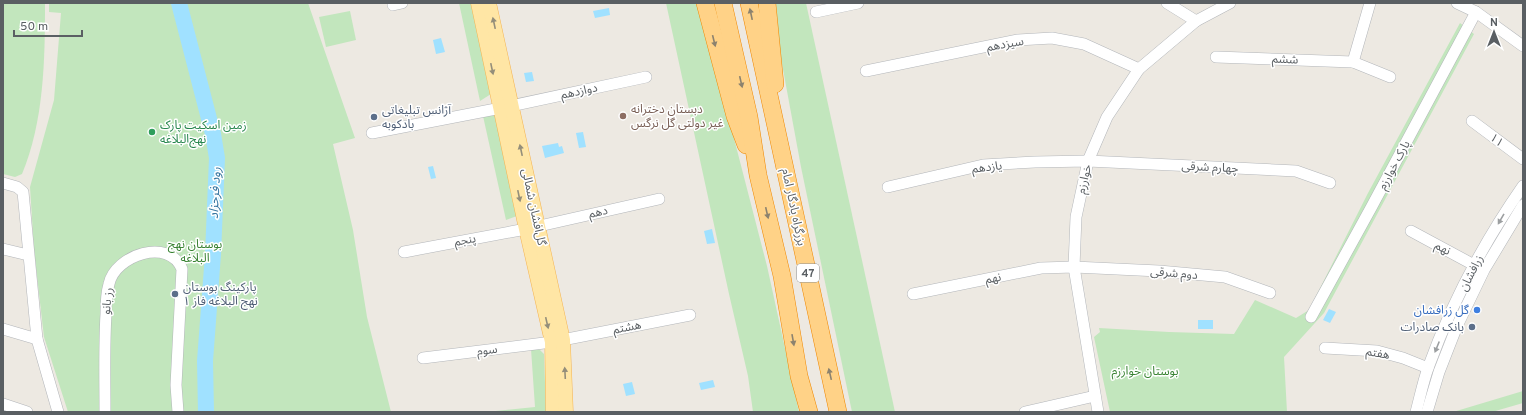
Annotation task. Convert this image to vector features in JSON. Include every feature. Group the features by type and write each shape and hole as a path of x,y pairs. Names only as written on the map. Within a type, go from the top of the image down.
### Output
{"highway":[{"path":"705,3 735,116 758,175"},
{"name":"47","path":"723,3 749,117 758,175 782,276 799,376 809,412"},
{"name":"بزرگراه یادگار امام","path":"749,3 838,412"},
{"path":"767,3 775,72 778,134"}],"main road":[{"name":"گل‌افشان شمالی","path":"478,3 506,107 557,341 566,412"},
{"name":"گل‌افشان شمالی","path":"489,3 506,107"},
{"name":"گل‌افشان شمالی","path":"554,412 557,341"}],"street":[{"path":"816,12 858,3"},
{"path":"1167,3 1196,21"},
{"name":"خوارزم","path":"1098,412 1074,267 1076,218 1088,161 1107,117 1139,69 1196,21 1230,3"},
{"path":"1353,62 1370,3"},
{"path":"1457,3 1476,12 1520,40"},
{"name":"پارک خوارزم","path":"1311,317 1476,12"},
{"name":"سیزدهم","path":"866,71 1018,40 1052,38 1084,44 1139,69"},
{"name":"ششم","path":"1216,57 1353,62 1390,77"},
{"name":"دوازدهم","path":"506,107 646,77"},
{"path":"372,133 506,107"},
{"name":"۱۱","path":"1472,120 1523,159"},
{"name":"چهارم شرقی","path":"1088,161 1296,171 1330,183"},
{"name":"یازدهم","path":"888,187 983,165 1088,161"},
{"path":"3,183 21,189 24,198 28,255 37,339 58,412"},
{"name":"زرافشان","path":"1416,412 1428,368 1447,322 1474,265 1505,212 1523,186"},
{"name":"دهم","path":"532,227 659,199"},
{"name":"زرافشان","path":"1427,412 1438,372 1457,326 1484,270 1523,205"},
{"name":"پنجم","path":"404,252 532,227"},
{"name":"نهم","path":"1411,231 1474,265"},
{"path":"3,249 28,255"},
{"name":"رز بانو","path":"105,412 104,336 109,283 114,271 123,262 135,256 155,252 162,252 174,258 182,269 176,385 178,412"},
{"name":"دوم شرقی","path":"1074,267 1159,271 1225,277 1270,293"},
{"name":"نهم","path":"913,294 1041,268 1074,267"},
{"name":"هشتم","path":"557,341 690,315"},
{"path":"3,329 37,339"},
{"name":"سوم","path":"423,358 557,341"},
{"name":"هفتم","path":"1325,348 1377,351 1403,358 1428,368"},
{"path":"1025,412 1095,396"},
{"path":"3,404 27,412"}],"green space":[{"path":"3,3 45,3 44,68 39,112 35,133 22,174 15,177 3,174"},
{"name":"بوستان نهج البلاغه","path":"49,3 308,3 355,138 333,144 353,230 367,317 391,412 68,412 44,337 34,250 30,187 54,100 61,13 49,12"},
{"path":"459,3 472,3 491,94 480,101"},
{"path":"666,3 699,3 767,266 799,412 753,412 748,376"},
{"path":"776,3 806,3 895,412 852,412 801,167 780,53"},
{"path":"350,11 356,40 326,47 319,17"},
{"name":"بوستان خوارزم","path":"1460,23 1474,34 1324,313 1284,357 1287,412 1110,412 1094,337 1100,332 1099,328 1234,334 1255,300 1296,318 1309,310 1368,193"},
{"path":"496,114 517,216 506,220 483,116"},
{"path":"531,349 539,349 544,354 546,412 486,412 535,407"},
{"path":"1523,391 1523,403 1492,412 1453,412"}],"water":[{"path":"609,8 610,15 595,18 593,11"},
{"path":"441,38 445,52 436,54 433,40"},
{"path":"532,72 534,81 526,82 524,73"},
{"path":"583,132 586,147 579,148 576,133"},
{"path":"558,143 559,147 562,146 564,153 545,158 542,146"},
{"path":"433,166 436,178 431,179 428,167"},
{"path":"712,229 715,243 707,244 704,231"},
{"path":"1329,309 1336,312 1330,323 1323,320"},
{"path":"1198,320 1213,320 1213,329 1198,329"},
{"path":"713,380 715,387 701,390 699,383"},
{"path":"632,382 635,394 626,396 623,384"}],"waterway":[{"name":"رود فرحزاد","path":"179,3 213,134 217,158 213,254 205,361 206,412"}],"place":[{"name":"دبستان دخترانه غیر دولتی گل نرگس","path":"623,116"},
{"name":"آژانس تبلیغاتی بادکوبه","path":"374,117"},
{"name":"زمین اسکیت پارک نهج‌البلاغه","path":"152,132"},
{"name":"پارکینگ بوستان نهج البلاغه فاز ۱","path":"175,294"},
{"name":"گل زرافشان","path":"1477,310"},
{"name":"بانک صادرات","path":"1472,327"}]}
